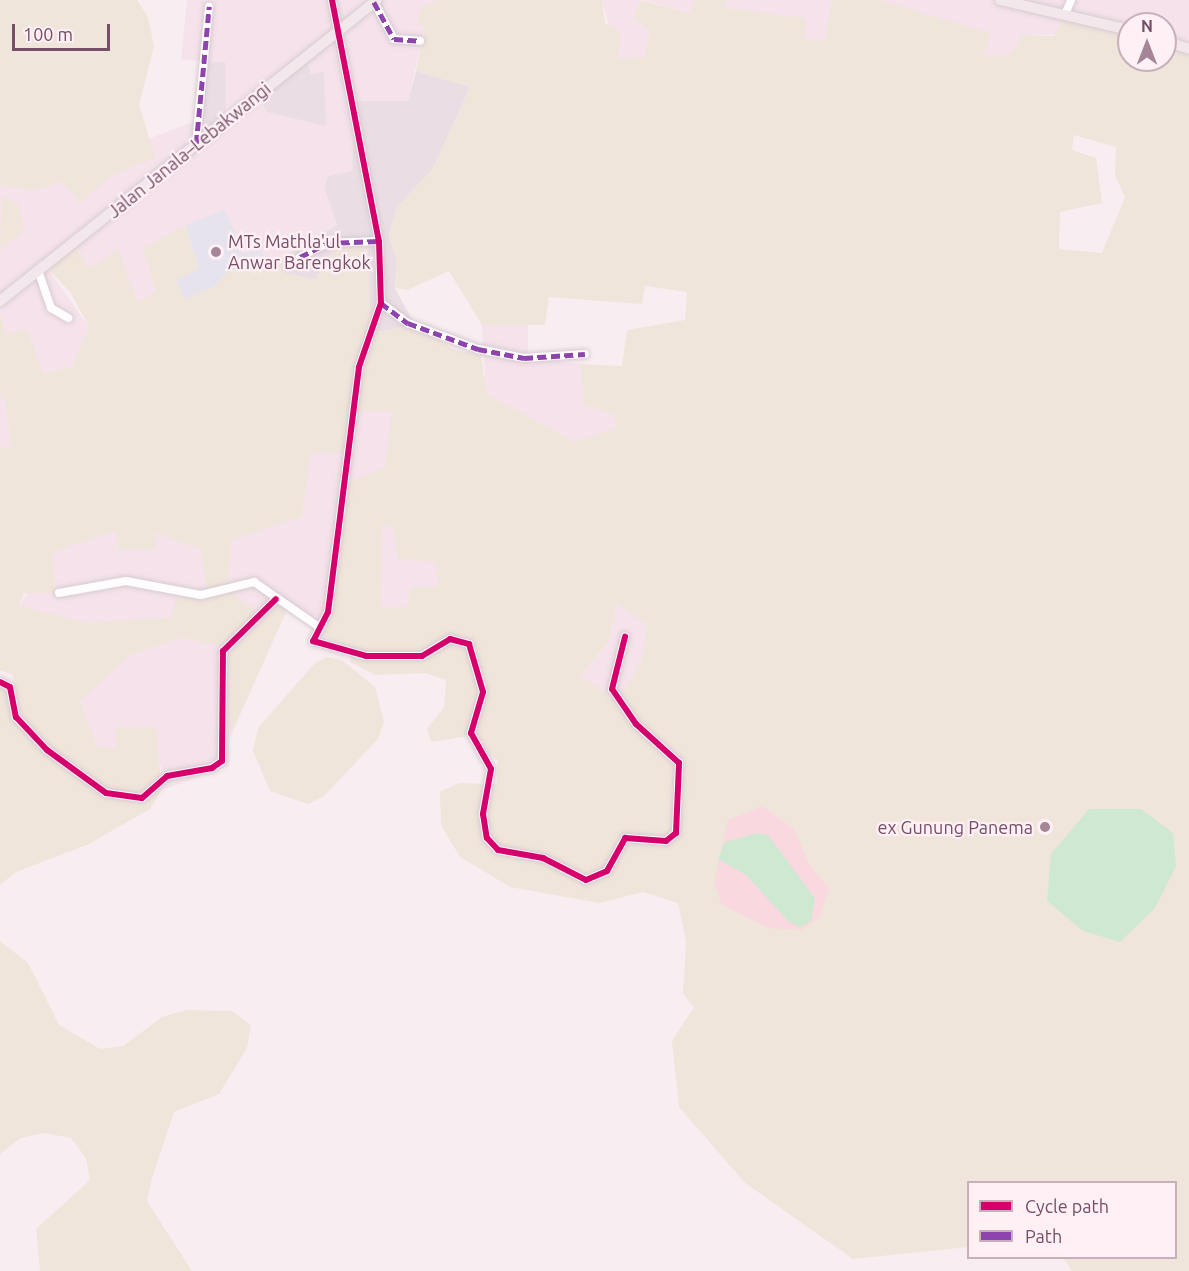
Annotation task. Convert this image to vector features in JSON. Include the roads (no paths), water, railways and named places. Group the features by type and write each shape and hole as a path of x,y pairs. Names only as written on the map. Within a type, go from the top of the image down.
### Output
{"main road":[{"path":"1000,0 1066,12 1117,27"},
{"name":"Jalan Janala–Lebakwangi","path":"0,301 39,273 376,1"}],"street":[{"path":"332,0 342,28 379,241 381,303 354,391 330,601 313,641 366,656 422,656 450,639 469,644 483,692 471,733 491,769 483,814 487,838 498,850 543,858 586,880 607,871 625,838 666,841 676,833 679,763 636,724 612,689 625,636"},
{"path":"1066,12 1071,0"},
{"path":"376,1 394,39 420,41"},
{"path":"196,144 208,7"},
{"path":"300,257 327,243 379,241"},
{"path":"39,273 51,308 68,318"},
{"path":"381,303 408,323 478,349 524,358 585,354"},
{"path":"59,593 126,580 201,595 248,582 319,627"},
{"path":"0,682 10,687 16,717 47,750 106,793 142,798 167,776 212,768 222,761 223,651 276,599"}],"place":[{"name":"MTs Mathla'ul Anwar Barengkok","path":"216,252"},
{"name":"ex Gunung Panema","path":"1045,827"}]}
